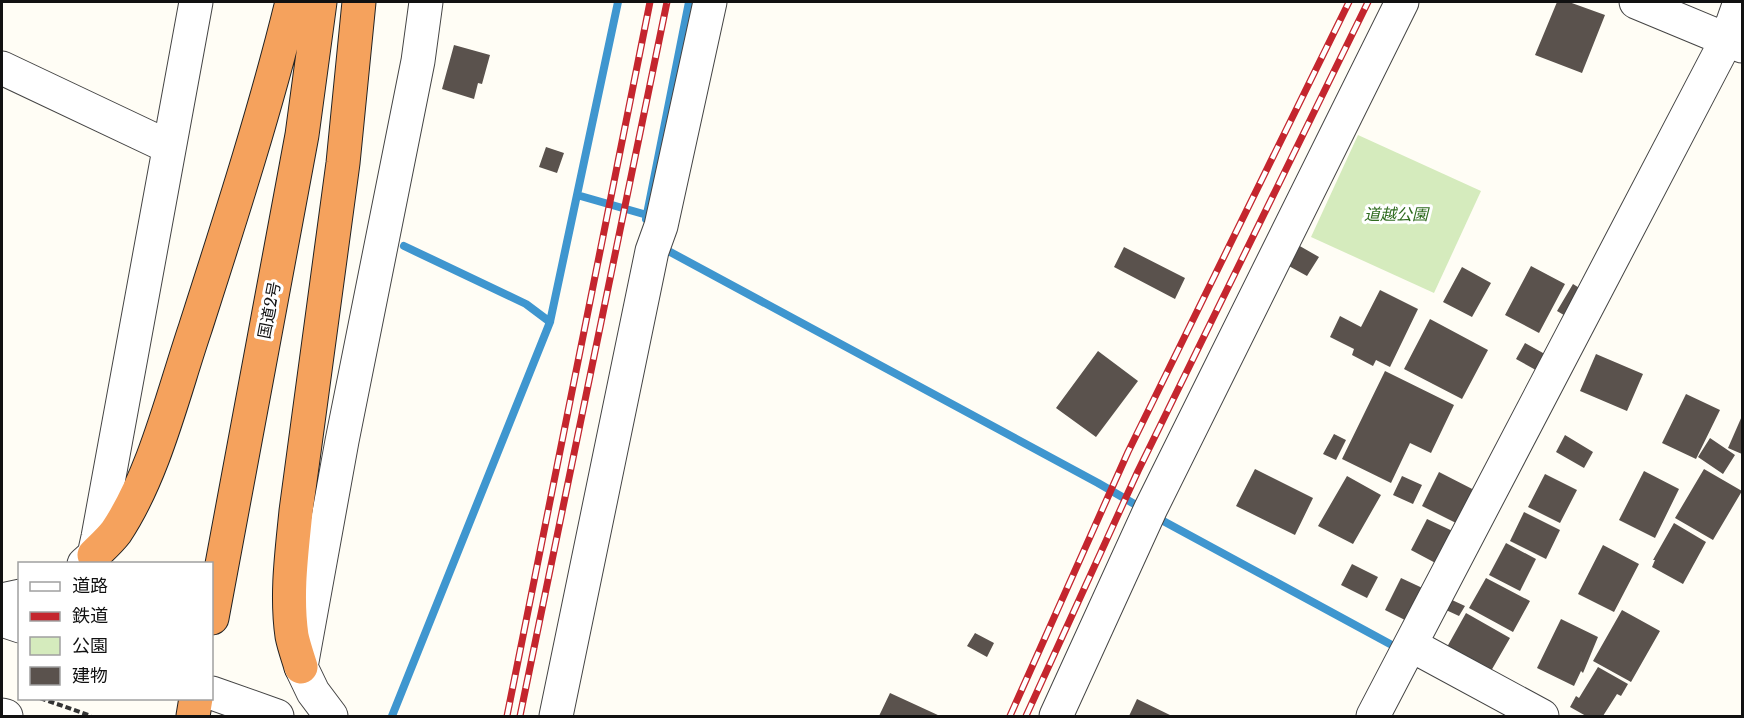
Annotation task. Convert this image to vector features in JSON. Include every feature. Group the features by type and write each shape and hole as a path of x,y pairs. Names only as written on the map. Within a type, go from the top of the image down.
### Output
{"highway":[{"path":"89,560 115,533 131,506 156,447 245,174 292,2"},
{"name":"国道2号","path":"213,613 302,135 320,2"},
{"path":"301,667 292,638 289,603 291,563 343,163 359,2"},
{"path":"193,717 196,700"}],"street":[{"path":"89,560 196,2"},
{"path":"331,717 313,692 301,667 342,441 418,61 426,2"},
{"path":"556,717 654,245 662,226 710,2"},
{"path":"1056,717 1149,512 1402,2"},
{"path":"1636,2 1735,42"},
{"path":"1373,717 1735,42 1740,2"},
{"path":"2,68 169,147"},
{"path":"2,600 18,596"},
{"path":"2,620 18,625"},
{"path":"1411,645 1542,717"},
{"path":"213,693 278,717"},
{"path":"2,715 6,717"}],"path":[{"path":"43,700 91,717"}],"green space":[{"name":"道越公園","path":"1358,135 1481,191 1434,293 1311,237"}],"building":[{"path":"1557,2 1569,2 1605,15 1582,73 1535,55"},
{"path":"454,45 490,55 482,84 478,83 474,99 442,89"},
{"path":"546,147 564,153 557,173 539,167"},
{"path":"1298,245 1319,257 1307,276 1287,265"},
{"path":"1124,247 1185,278 1175,299 1114,267"},
{"path":"1531,266 1565,284 1539,333 1505,315"},
{"path":"1462,267 1491,283 1472,317 1443,302"},
{"path":"1573,284 1589,294 1574,321 1557,311"},
{"path":"1380,290 1418,309 1390,367 1376,360 1373,366 1352,355 1354,349 1330,337 1340,316 1361,327"},
{"path":"1430,319 1488,350 1462,399 1404,369"},
{"path":"1525,343 1552,358 1543,374 1516,359"},
{"path":"1098,351 1138,381 1096,437 1056,408"},
{"path":"1596,354 1643,374 1627,411 1580,391"},
{"path":"1385,371 1454,405 1431,453 1410,443 1391,483 1342,459"},
{"path":"1686,394 1720,410 1696,459 1662,443"},
{"path":"1742,416 1742,454 1728,448"},
{"path":"1334,434 1346,440 1336,460 1323,454"},
{"path":"1565,435 1593,452 1584,468 1556,452"},
{"path":"1710,438 1735,455 1723,474 1698,457"},
{"path":"1255,469 1313,498 1295,535 1236,506"},
{"path":"1704,469 1742,491 1713,540 1675,518"},
{"path":"1644,471 1679,489 1655,538 1619,520"},
{"path":"1439,472 1482,494 1466,528 1422,506"},
{"path":"1545,474 1577,490 1560,523 1528,507"},
{"path":"1347,476 1381,495 1353,544 1318,526"},
{"path":"1402,476 1422,485 1413,504 1393,495"},
{"path":"1524,512 1560,530 1546,559 1510,541"},
{"path":"1427,519 1459,534 1443,567 1411,550"},
{"path":"1674,523 1706,542 1683,584 1652,567 1655,560 1653,560"},
{"path":"1506,543 1536,559 1520,591 1489,575"},
{"path":"1603,545 1639,564 1614,612 1578,594"},
{"path":"1352,564 1378,577 1367,598 1341,585"},
{"path":"1401,578 1431,592 1415,625 1385,610"},
{"path":"1486,578 1530,601 1513,632 1469,608"},
{"path":"1452,600 1465,606 1459,616 1446,610"},
{"path":"1622,610 1660,631 1631,682 1593,661"},
{"path":"1466,613 1510,638 1491,671 1447,647"},
{"path":"1561,619 1598,637 1583,673 1581,671 1574,686 1537,668"},
{"path":"975,633 994,643 987,657 967,646"},
{"path":"1598,667 1628,684 1621,696 1617,694 1603,716 1586,716 1570,707 1576,696 1579,698"},
{"path":"890,693 940,716 879,716"},
{"path":"1137,699 1172,716 1129,716"}],"waterway":[{"path":"392,716 550,322 618,2"},
{"path":"646,219 689,2"},
{"path":"577,195 647,215"},
{"path":"404,246 526,304 550,322"},
{"path":"661,247 1143,509"},
{"path":"1154,516 1390,644"}],"railway":[{"path":"507,716 650,2"},
{"path":"520,716 667,2"},
{"path":"1010,716 1128,452 1349,2"},
{"path":"1026,716 1138,471 1368,2"}]}
